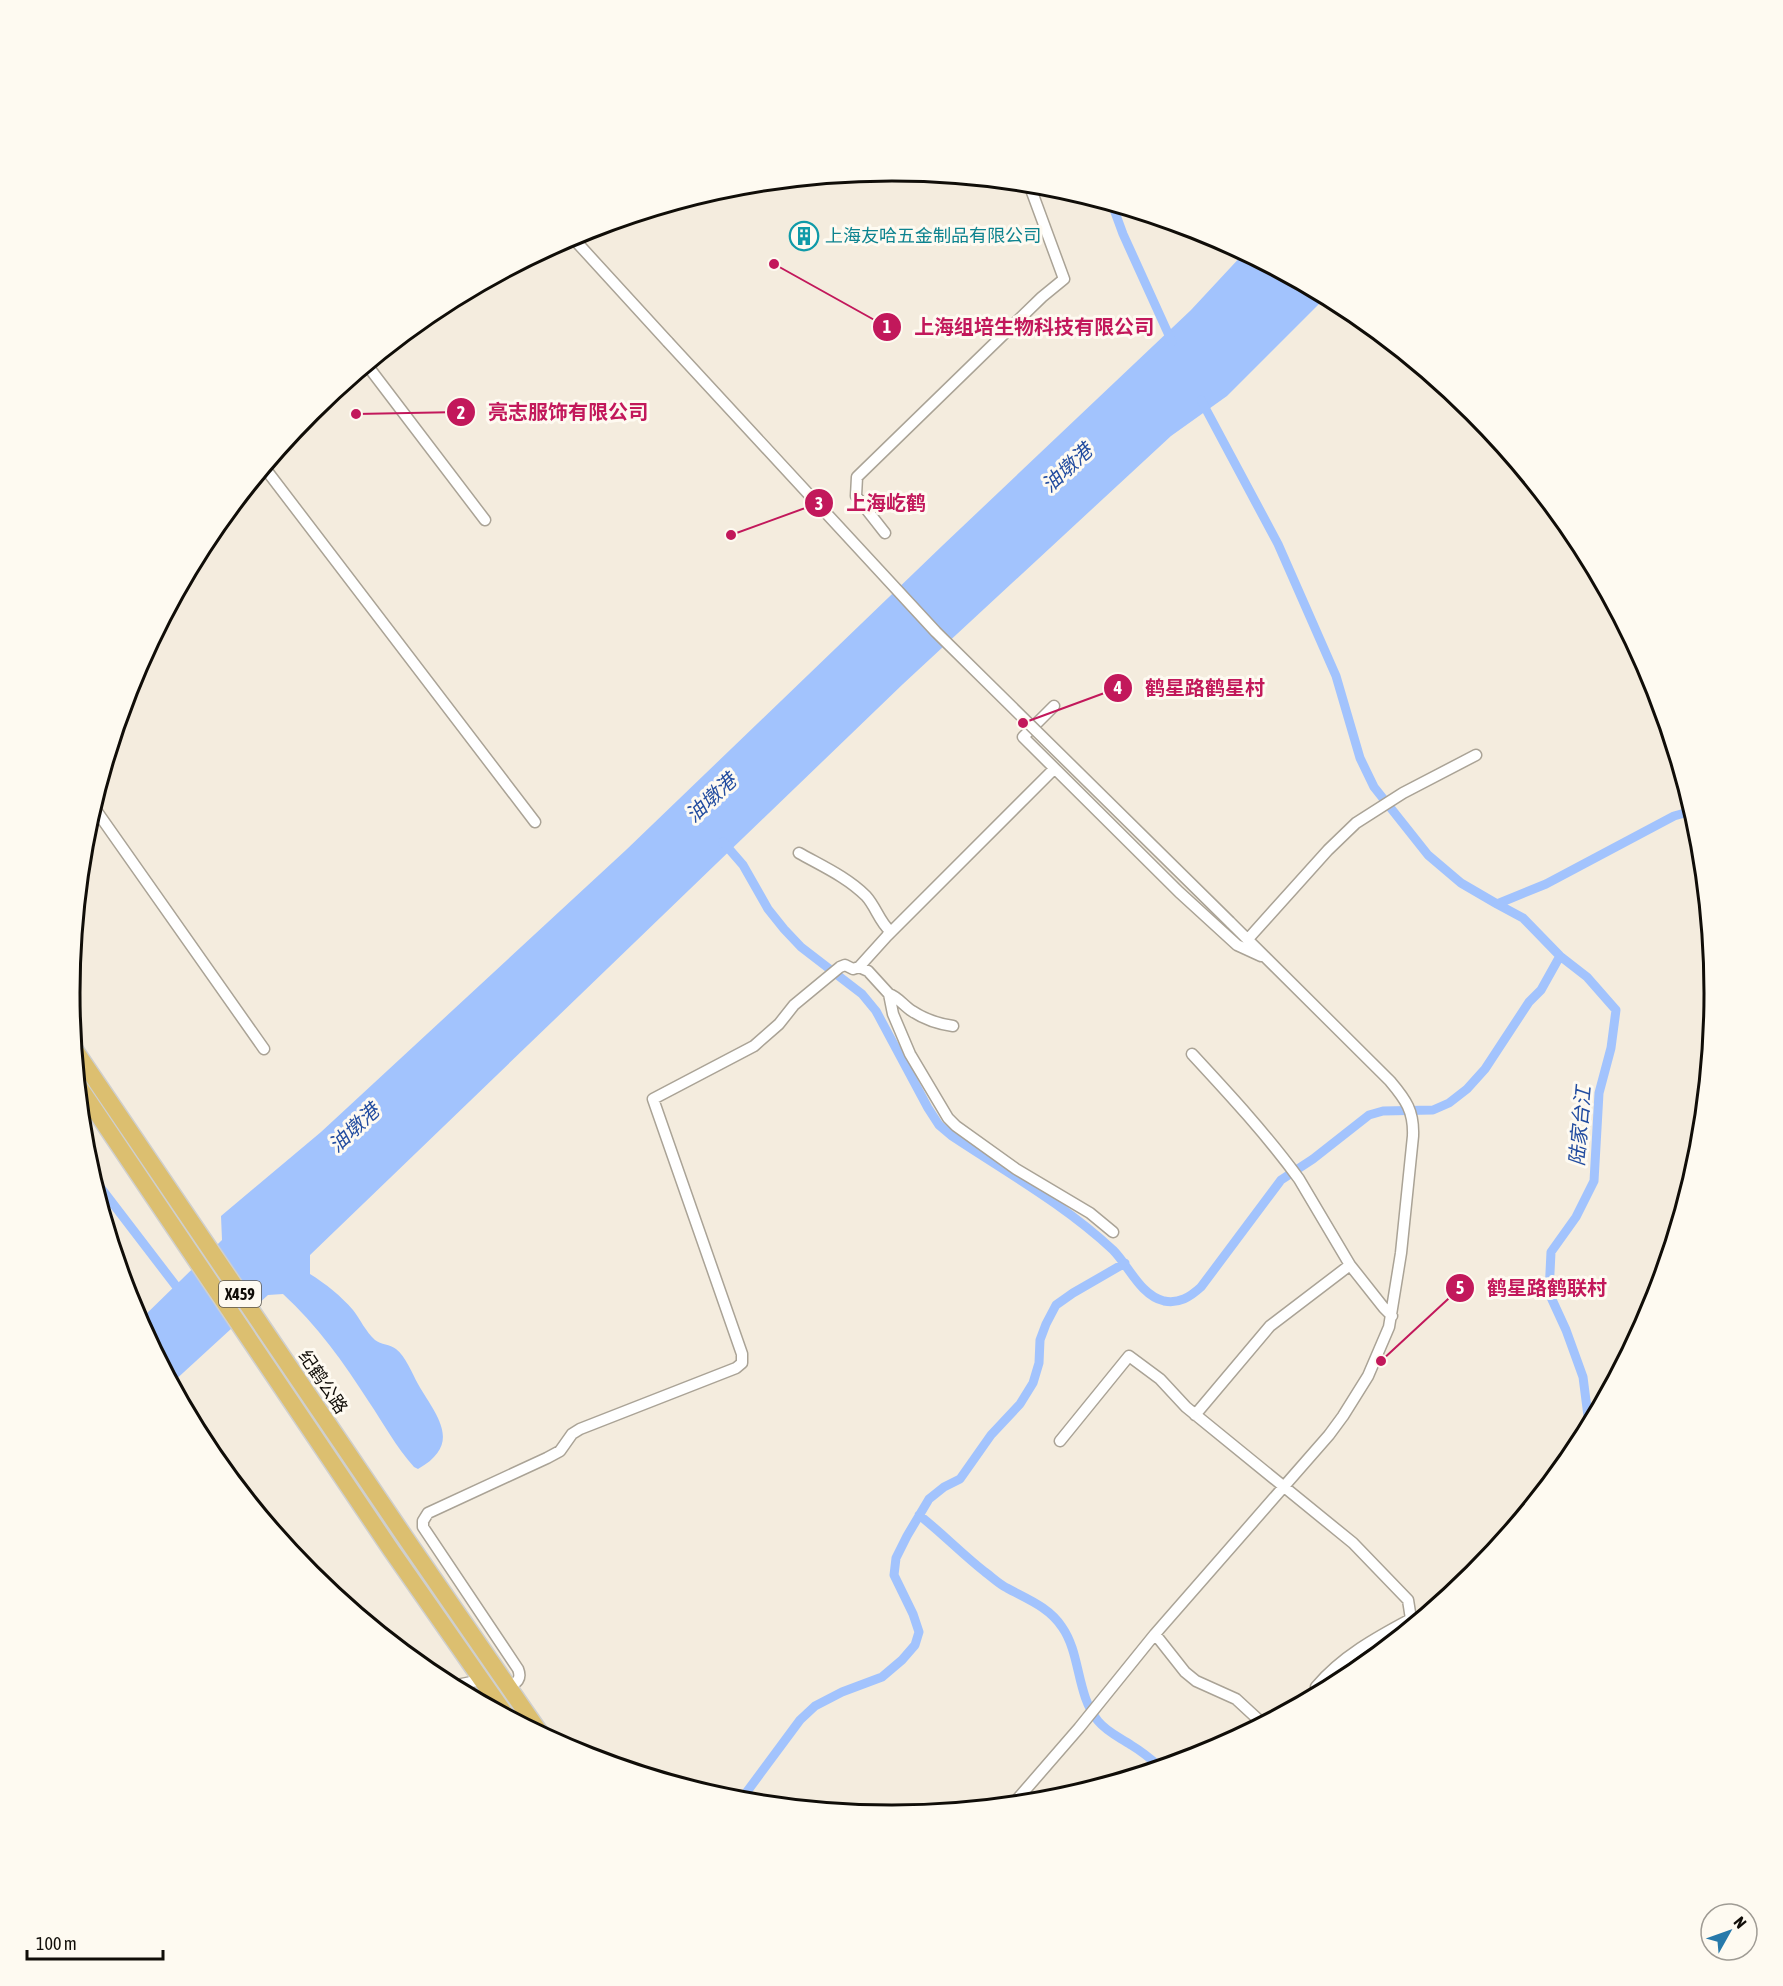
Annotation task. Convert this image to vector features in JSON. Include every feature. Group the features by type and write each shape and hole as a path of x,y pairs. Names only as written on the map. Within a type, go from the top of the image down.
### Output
{"main road":[{"name":"纪鹤公路","path":"82,1061 532,1721"},
{"name":"纪鹤公路","path":"86,1098 391,1550 497,1702"}],"street":[{"path":"885,533 856,496 857,477 1042,297 1064,279 1033,194"},
{"path":"578,244 936,632 1390,1081 1408,1104 1414,1121 1401,1253 1392,1316 1377,1358 1343,1416 1155,1634 1022,1794"},
{"path":"371,370 485,520"},
{"path":"269,473 535,822"},
{"path":"1054,706 1023,737 1179,892 1237,945 1267,959"},
{"path":"1248,939 1328,850 1356,823 1403,793 1476,755"},
{"path":"508,1687 517,1683 518,1668 423,1527 423,1521 428,1513 554,1455 560,1451 572,1434 580,1429 736,1368 742,1363 742,1354 653,1099 754,1046 779,1024 794,1005 840,967 845,965 853,969 859,967 887,936 1054,769"},
{"path":"100,815 264,1049"},
{"path":"799,853 829,869 866,896 890,931 887,936"},
{"path":"859,967 868,971 889,994 913,1012 953,1026"},
{"path":"889,994 893,1014 910,1054 948,1118 1016,1169 1090,1213 1113,1232"},
{"path":"1192,1054 1288,1164 1350,1265 1392,1316"},
{"path":"1195,1415 1270,1326 1350,1265"},
{"path":"1060,1441 1129,1356 1160,1379 1195,1415 1353,1543 1408,1600 1412,1616"},
{"path":"1321,1682 1335,1667 1377,1638 1397,1628"},
{"path":"1155,1634 1185,1672 1196,1681 1236,1699 1257,1718"},
{"path":"465,1683 481,1680"}],"water":[{"name":"油墩港","path":"1238,259 1320,303 1227,396 1171,436 903,684 310,1255 310,1274 333,1290 348,1305 375,1340 394,1347 406,1361 442,1429 443,1439 440,1449 432,1459 418,1469 414,1467 329,1345 283,1294 268,1295 177,1378 146,1314 222,1240 221,1216 321,1132 626,850 1191,310"}],"waterway":[{"path":"1115,213 1172,342"},
{"path":"1201,400 1278,544 1336,676 1360,758 1374,787 1428,855 1461,883 1497,904 1546,884 1674,816 1683,813"},
{"path":"723,842 743,865 768,909 784,929 801,947 862,994 876,1011 939,1125 1075,1218 1113,1250 1148,1293 1164,1301 1184,1299 1201,1287 1281,1180 1313,1159 1369,1115 1383,1111 1433,1110 1449,1103 1467,1089 1485,1069 1529,1002 1541,990 1560,956"},
{"name":"陆家台江","path":"1497,904 1523,918 1560,956 1587,977 1616,1010 1611,1048 1599,1093 1594,1181 1576,1217 1551,1252 1549,1293 1566,1330 1583,1377 1587,1411"},
{"path":"105,1193 176,1286"},
{"path":"747,1791 800,1720 815,1706 842,1692 882,1677 915,1645 919,1632 894,1575 896,1558 907,1536 929,1499 944,1487 960,1479 991,1435 1020,1404 1033,1383 1039,1363 1040,1340 1056,1305 1125,1263"},
{"path":"919,1515 998,1582 1037,1604 1057,1620 1073,1649 1086,1699 1098,1721 1153,1762"}],"place":[{"name":"上海友哈五金制品有限公司","path":"804,236"},
{"name":"上海组培生物科技有限公司","path":"774,264"},
{"name":"亮志服饰有限公司","path":"356,414"},
{"name":"上海屹鹤","path":"731,535"},
{"name":"鹤星路鹤星村","path":"1023,723"},
{"name":"鹤星路鹤联村","path":"1381,1361"}]}
